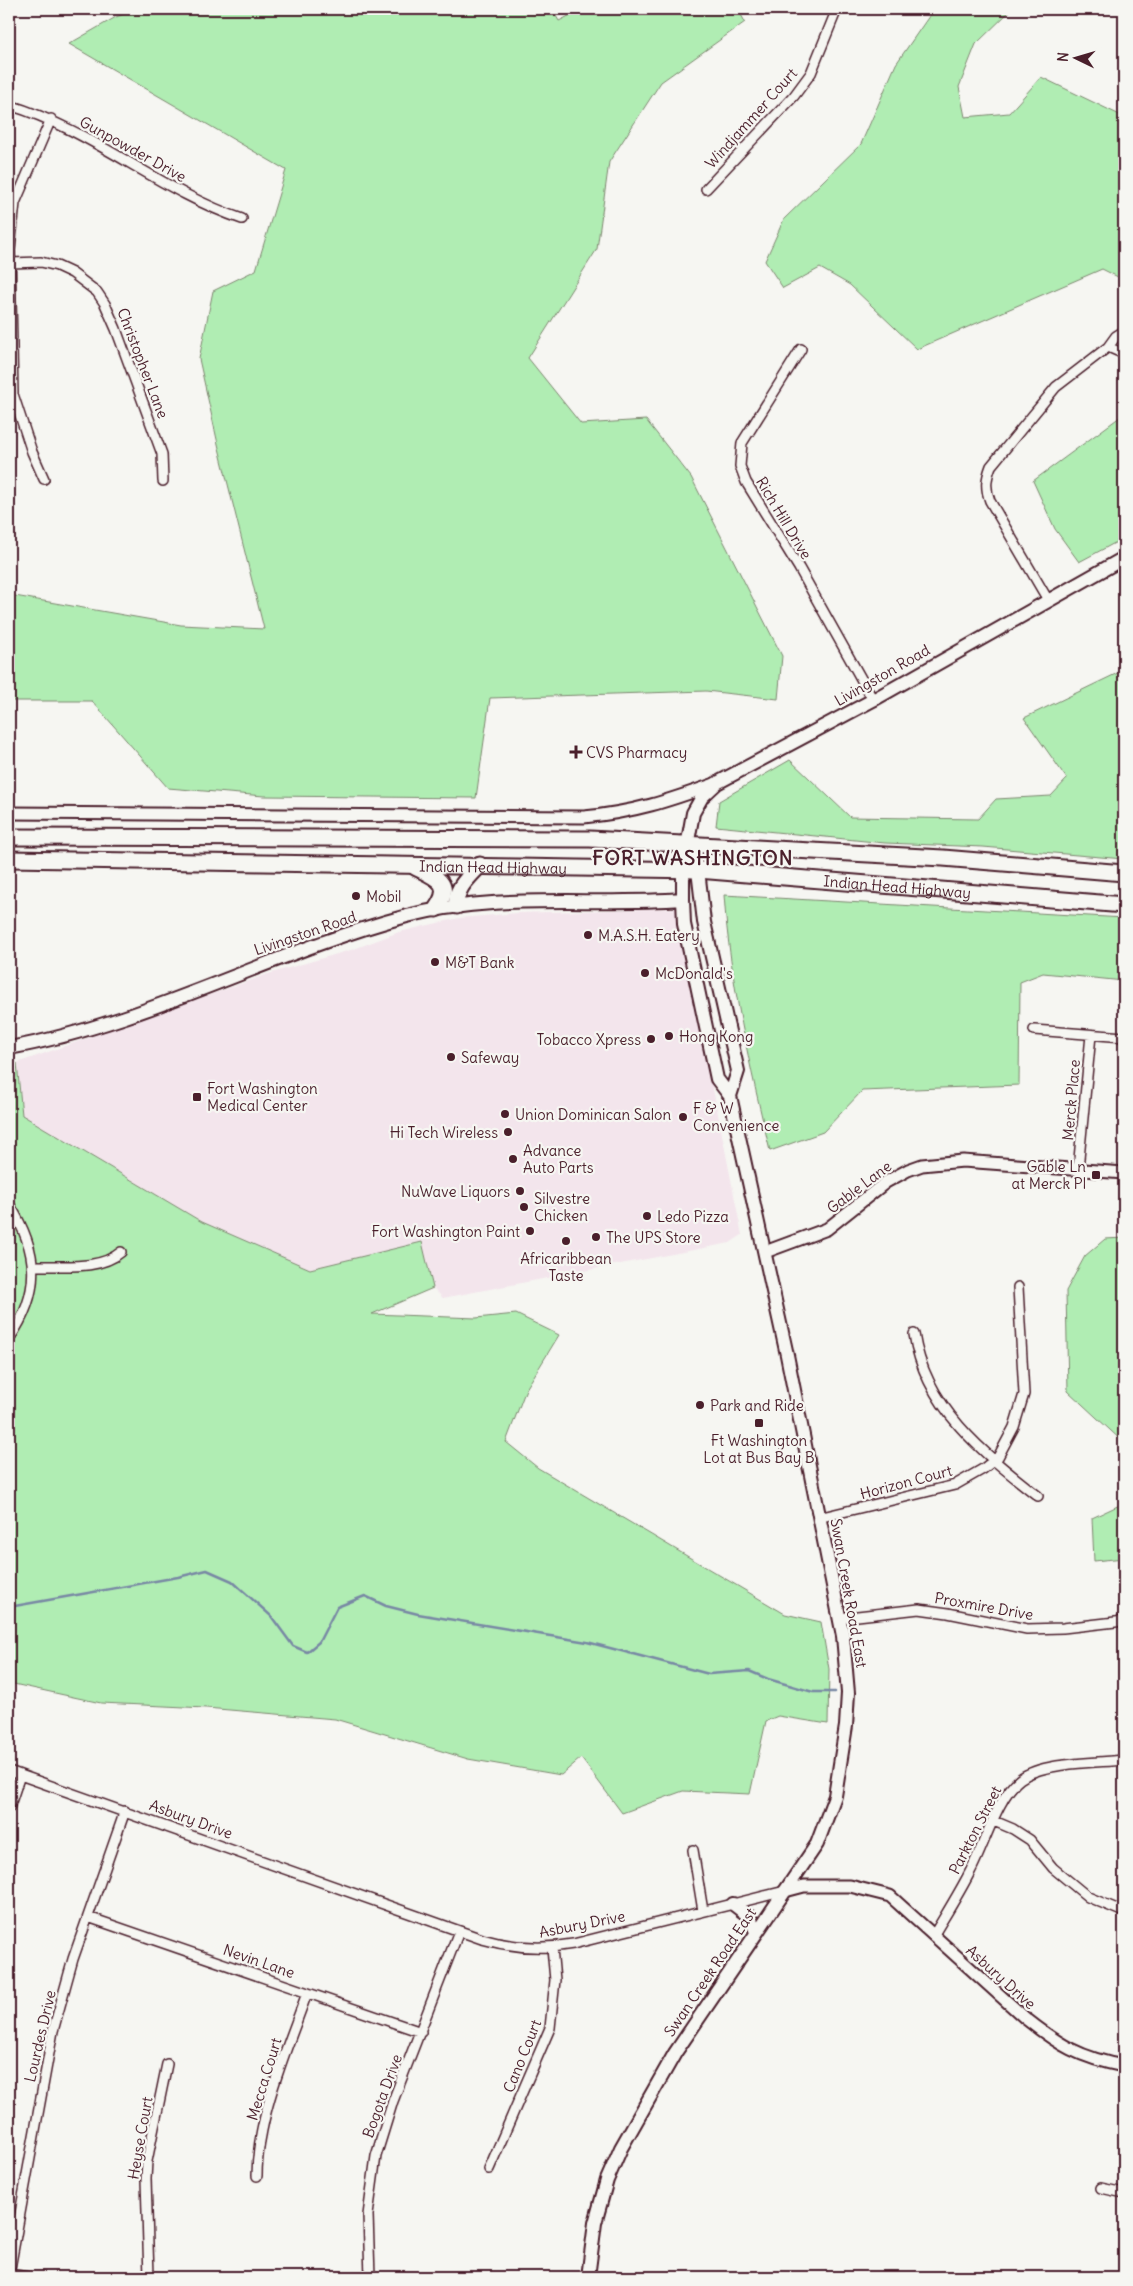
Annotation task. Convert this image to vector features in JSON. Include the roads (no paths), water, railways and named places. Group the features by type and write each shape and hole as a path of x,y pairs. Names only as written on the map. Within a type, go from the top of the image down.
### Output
{"highway":[{"name":"Indian Head Highway","path":"9,837 590,839 943,858 1124,873"},
{"name":"Indian Head Highway","path":"9,859 690,870 1124,905"},
{"path":"412,866 439,880 443,886 442,900 436,909"},
{"path":"457,906 458,892 480,866"}],"main road":[{"name":"Livingston Road","path":"689,845 693,813 702,797 717,783 873,700 1124,558"},
{"name":"Swan Creek Road East","path":"689,845 690,870 704,922 738,1072 730,1096"},
{"name":"Swan Creek Road East","path":"588,2277 597,2215 607,2180 621,2148 674,2052 785,1891 822,1832 835,1796 841,1766 848,1693 846,1653 840,1618 765,1252 730,1096 718,1079 684,924 683,899 690,870"},
{"name":"Livingston Road","path":"9,1048 46,1040 103,1023 332,941 406,916 436,909 502,901 683,899"},
{"path":"734,1904 750,1917 756,1932"}],"street":[{"name":"Windjammer Court","path":"706,189 794,96 811,73 837,9"},
{"name":"Gunpowder Drive","path":"9,105 51,120 188,195 242,219"},
{"path":"44,478 27,438 13,394 10,263 11,226 15,203 51,120"},
{"name":"Christopher Lane","path":"10,263 41,262 58,266 86,282 101,298 116,330 162,454 164,481"},
{"path":"1048,600 990,501 986,488 987,478 991,466 1056,387 1108,347 1116,336 1124,331"},
{"path":"1108,347 1124,354"},
{"name":"Rich Hill Drive","path":"801,349 742,443 740,466 746,482 799,568 873,700"},
{"path":"9,813 584,817 618,814 655,806 717,783"},
{"path":"1034,1030 1124,1037"},
{"name":"Merck Place","path":"1078,1169 1091,1034"},
{"name":"Gable Lane","path":"765,1252 827,1229 886,1182 922,1165 963,1161 1124,1173"},
{"path":"9,1204 22,1225 33,1266 30,1299 22,1320 9,1339"},
{"path":"33,1266 95,1264 111,1261 122,1252"},
{"name":"Horizon Court","path":"818,1518 955,1485 975,1475 993,1461 1003,1449 1014,1427 1024,1394 1018,1287"},
{"path":"914,1334 917,1353 937,1398 952,1419 993,1461 1038,1496"},
{"name":"Proxmire Drive","path":"840,1618 919,1609 1027,1629 1063,1628 1124,1621"},
{"name":"Parkton Street","path":"933,1936 972,1868 1006,1796 1020,1779 1027,1775 1055,1767 1124,1760"},
{"name":"Asbury Drive","path":"9,1771 459,1932 512,1946 552,1948 804,1886 850,1886 869,1889 890,1896 1025,2018 1048,2036 1077,2054 1124,2066"},
{"path":"9,1808 20,1775"},
{"name":"Lourdes Drive","path":"9,2274 53,2031 73,1959 125,1811"},
{"path":"994,1821 1013,1829 1030,1840 1058,1873 1088,1897 1124,1912"},
{"path":"693,1850 703,1911"},
{"name":"Nevin Lane","path":"88,1917 421,2032"},
{"name":"Bogota Drive","path":"370,2277 368,2214 373,2168 393,2101 459,1932"},
{"name":"Cano Court","path":"489,2169 550,2028 555,1990 552,1948"},
{"name":"Mecca Court","path":"257,2176 257,2161 264,2122 307,1993"},
{"name":"Heyse Court","path":"149,2277 145,2196 147,2161 167,2064"},
{"path":"1101,2188 1124,2193"},
{"path":"9,2274 28,2277"}],"waterway":[{"path":"9,1607 178,1577 207,1570 232,1581 271,1616 293,1646 307,1652 319,1642 337,1607 365,1596 386,1606 418,1614 587,1642 709,1674 749,1671 768,1679 813,1692 835,1692"}],"place":[{"name":"CVS Pharmacy","path":"576,752"},
{"name":"Mobil","path":"356,896"},
{"name":"M.A.S.H. Eatery","path":"588,935"},
{"name":"M&T Bank","path":"435,962"},
{"name":"McDonald's","path":"645,973"},
{"name":"Hong Kong","path":"669,1036"},
{"name":"Tobacco Xpress","path":"651,1039"},
{"name":"Safeway","path":"451,1057"},
{"name":"Fort Washington Medical Center","path":"197,1097"},
{"name":"Union Dominican Salon","path":"505,1114"},
{"name":"F & W Convenience","path":"683,1117"},
{"name":"Hi Tech Wireless","path":"508,1132"},
{"name":"Advance Auto Parts","path":"513,1159"},
{"name":"Gable Ln at Merck Pl","path":"1096,1175"},
{"name":"NuWave Liquors","path":"520,1191"},
{"name":"Silvestre Chicken","path":"524,1207"},
{"name":"Ledo Pizza","path":"647,1216"},
{"name":"Fort Washington Paint","path":"530,1231"},
{"name":"The UPS Store","path":"596,1237"},
{"name":"Africaribbean Taste","path":"566,1241"},
{"name":"Park and Ride","path":"700,1405"},
{"name":"Ft Washington Lot at Bus Bay B","path":"759,1423"}],"district":[{"name":"FORT WASHINGTON","path":"693,857"}]}
